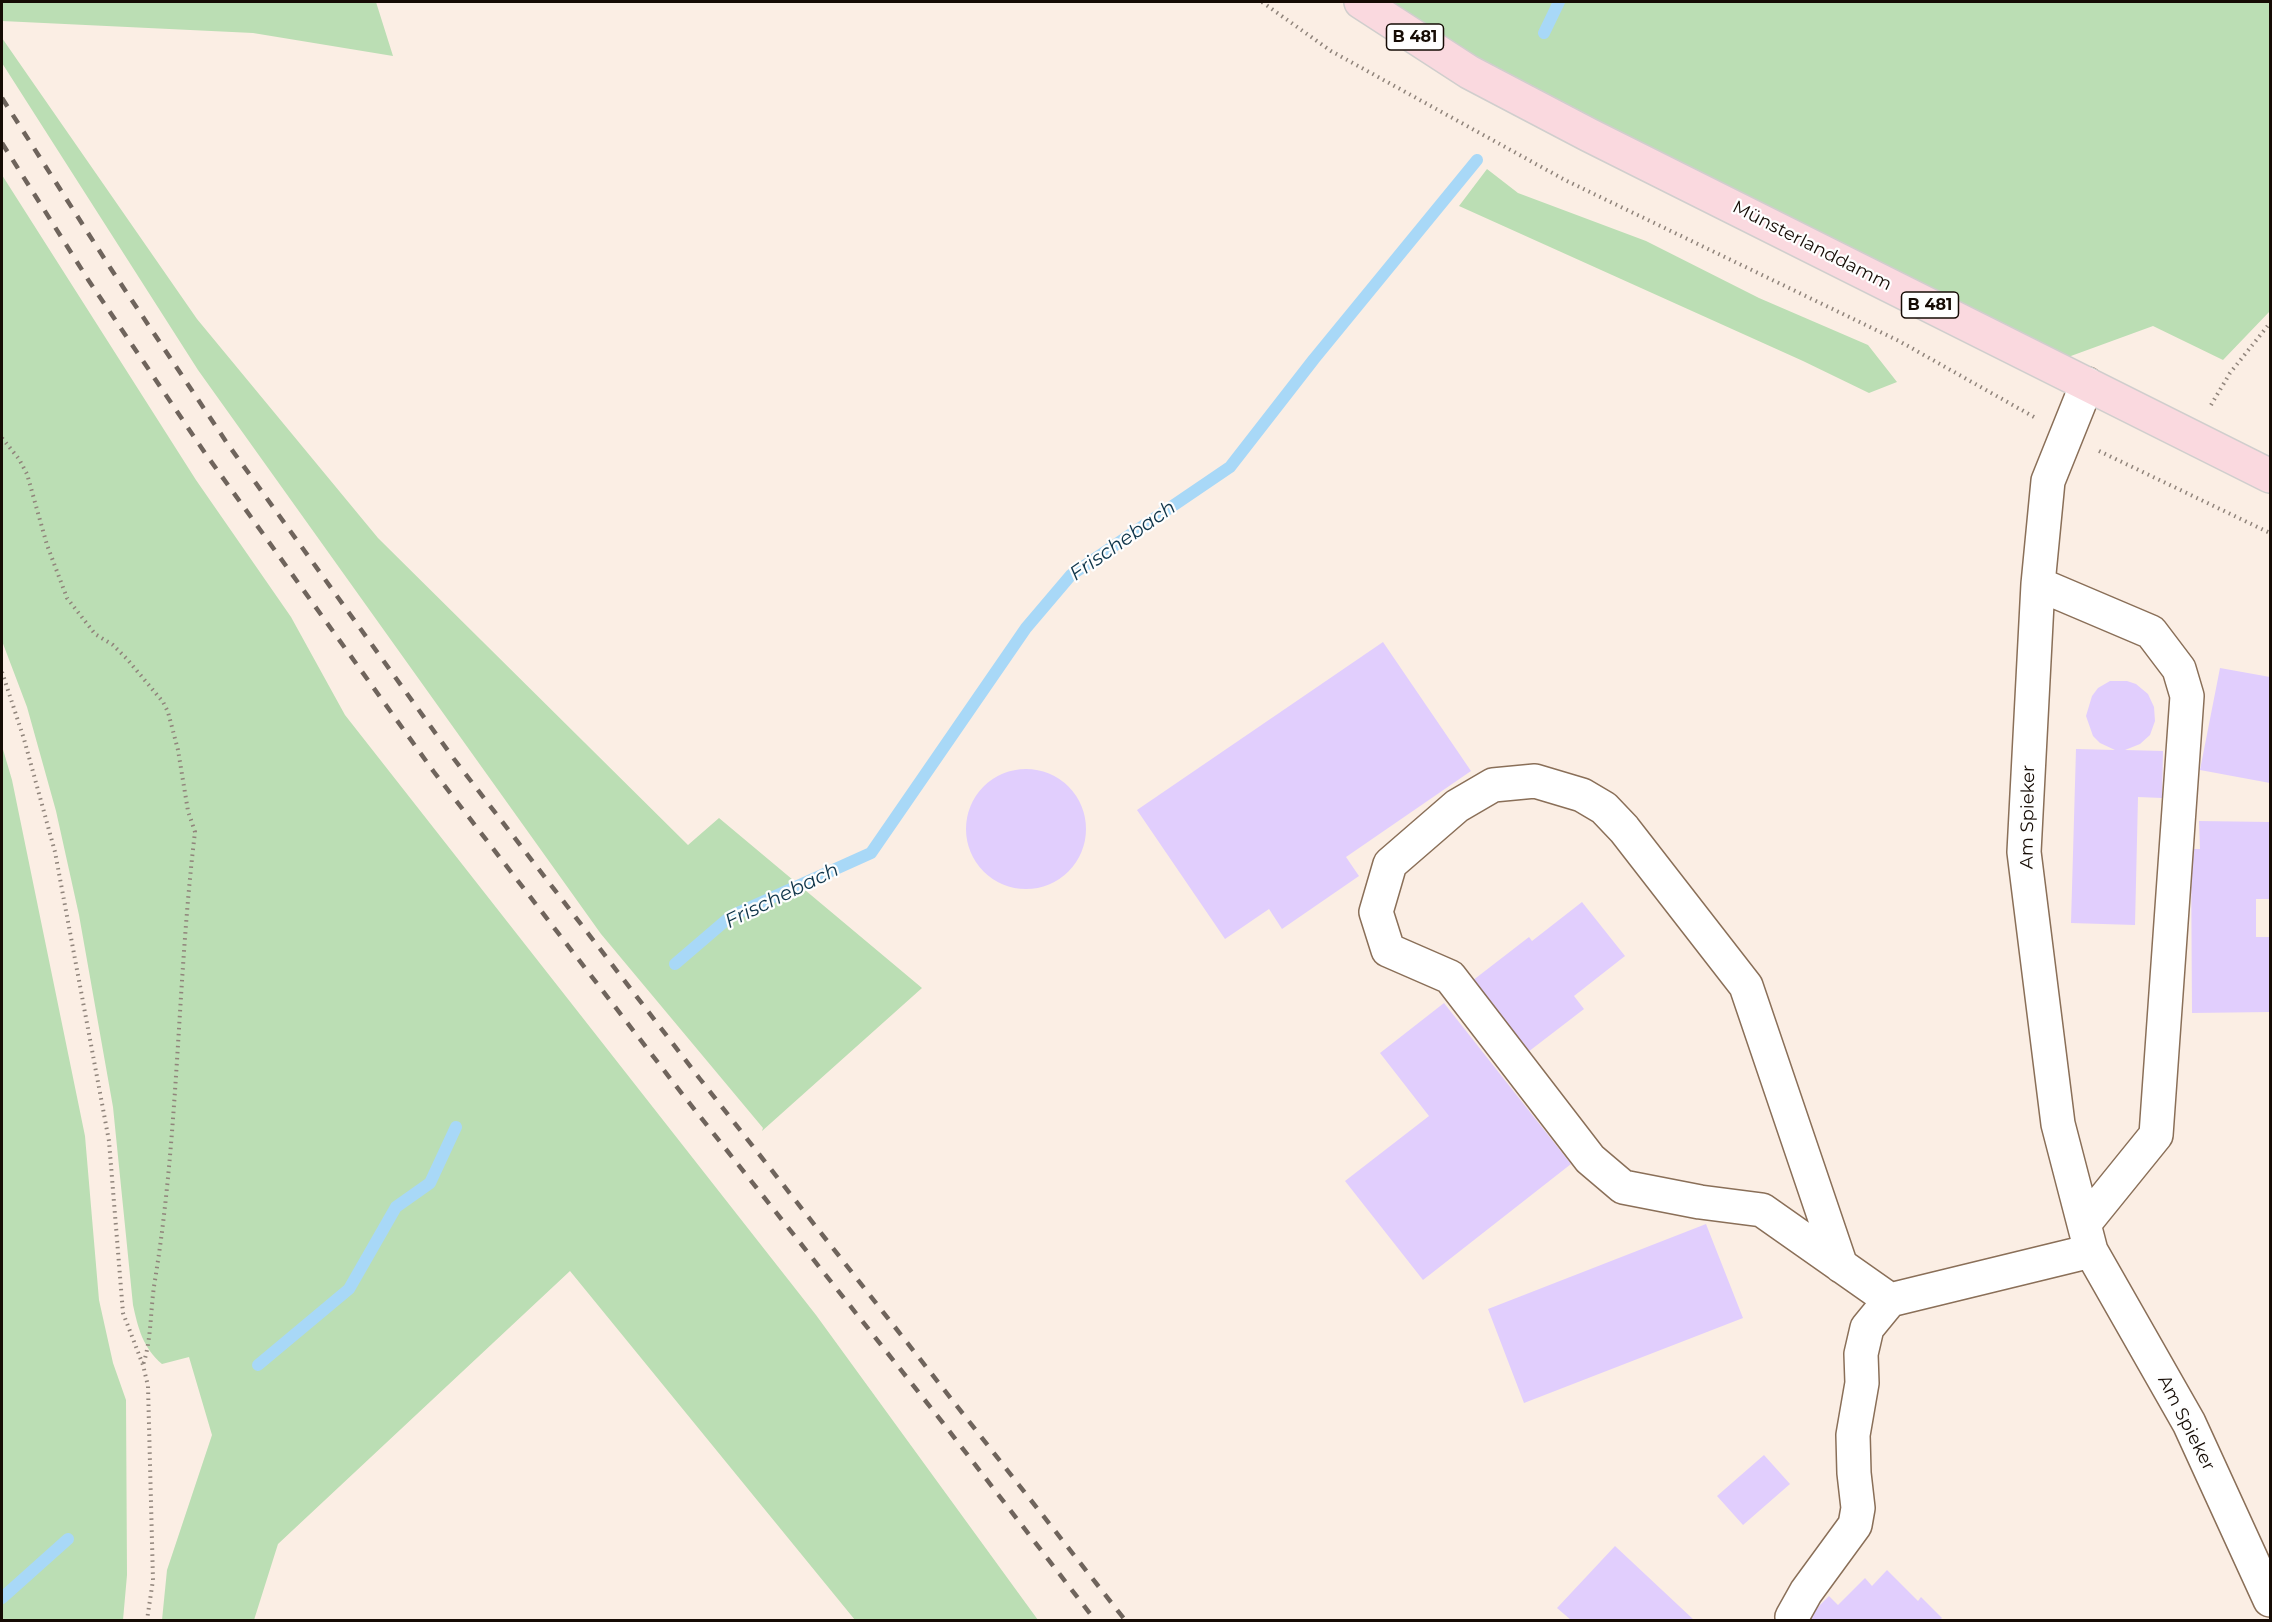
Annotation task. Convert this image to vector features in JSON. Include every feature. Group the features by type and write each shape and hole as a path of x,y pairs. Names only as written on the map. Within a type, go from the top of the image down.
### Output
{"main road":[{"name":"Münsterlanddamm","path":"1361,2 1469,72 1589,135 2271,476"}],"street":[{"name":"Am Spieker","path":"2087,384 2048,481 2038,584 2024,852 2058,1124 2088,1238 2189,1423 2271,1600"},
{"path":"1793,1620 1792,1617 1806,1592 1855,1525 1858,1508 1853,1435 1862,1383 1861,1354 1867,1329 1890,1300 2088,1238 2156,1135 2187,696 2179,669 2151,632 2038,584"},
{"path":"1841,1266 1746,986 1624,829 1604,808 1582,795 1535,781 1493,784 1457,806 1390,864 1376,912 1388,950 1450,977 1590,1159 1623,1186 1700,1202 1762,1210 1841,1266 1890,1300"}],"path":[{"path":"1262,2 1331,51 1564,180 1899,341 2066,436 2151,474 2271,533"},
{"path":"2193,437 2230,373 2271,323"},
{"path":"2,438 20,459 27,474 47,545 67,598 95,634 113,645 127,659 163,702 168,712 178,750 188,811 195,832 164,1225 151,1305 149,1345 143,1365"},
{"path":"2,672 24,739 55,852 109,1141 123,1313 143,1365 148,1386 153,1580 147,1620"}],"green space":[{"path":"2,2 376,2 393,56 253,33 2,21"},
{"path":"1361,2 2270,2 2270,311 2223,360 2153,326 2049,364"},
{"path":"2,38 197,319 378,538 688,845 719,818 922,988 762,1131 763,1128 601,934 198,370 2,63"},
{"path":"1487,169 1518,193 1646,241 1759,298 1868,345 1897,382 1869,393 1459,206"},
{"path":"2,175 196,480 291,617 345,715 816,1315 1038,1620 855,1620 570,1271 278,1544 254,1620 162,1620 167,1570 212,1435 189,1357 162,1364 150,1351 137,1322 133,1305 113,1107 79,915 56,811 27,707 2,641"},
{"path":"2,746 12,780 85,1136 99,1300 113,1363 126,1400 127,1575 123,1620 2,1620"}],"building":[{"path":"1383,642 1471,771 1346,857 1359,876 1282,929 1269,909 1225,939 1137,810"},
{"path":"2220,668 2270,677 2270,783 2200,770"},
{"path":"2110,681 2127,681 2136,684 2148,694 2154,707 2155,721 2150,735 2140,744 2125,750 2163,751 2162,798 2138,797 2135,925 2071,923 2076,749 2115,750 2100,743 2093,736 2086,716 2092,696 2098,688"},
{"path":"1026,769 1049,774 1068,787 1081,806 1086,829 1081,852 1068,871 1049,884 1026,889 1003,884 984,871 971,852 966,829 971,806 984,787 1003,774"},
{"path":"2199,821 2270,822 2270,899 2256,899 2256,937 2270,937 2270,1012 2192,1013 2191,849 2200,849"},
{"path":"1582,902 1625,956 1574,996 1584,1009 1528,1052 1472,981 1529,937 1532,941"},
{"path":"1444,1003 1571,1164 1423,1280 1345,1181 1429,1116 1380,1053"},
{"path":"1706,1224 1743,1318 1524,1403 1488,1309"},
{"path":"1764,1455 1790,1484 1743,1525 1717,1496"},
{"path":"1615,1546 1694,1620 1571,1620 1557,1608"},
{"path":"1887,1570 1918,1601 1921,1597 1942,1618 1940,1620 1805,1620 1829,1596 1838,1605 1865,1578 1872,1586"}],"waterway":[{"name":"Frischebach","path":"1544,33 1559,2"},
{"name":"Frischebach","path":"675,964 731,916 871,853 1026,628 1071,575 1230,467 1314,359 1477,160"},
{"name":"Frischebach","path":"258,1365 349,1289 396,1207 430,1183 456,1127"},
{"name":"Frischebach","path":"2,1598 68,1539"}],"railway":[{"path":"2,98 111,269 227,443 454,759 700,1079 1125,1620"},
{"path":"2,143 89,281 205,453 434,772 683,1095 943,1423 1095,1620"}]}
